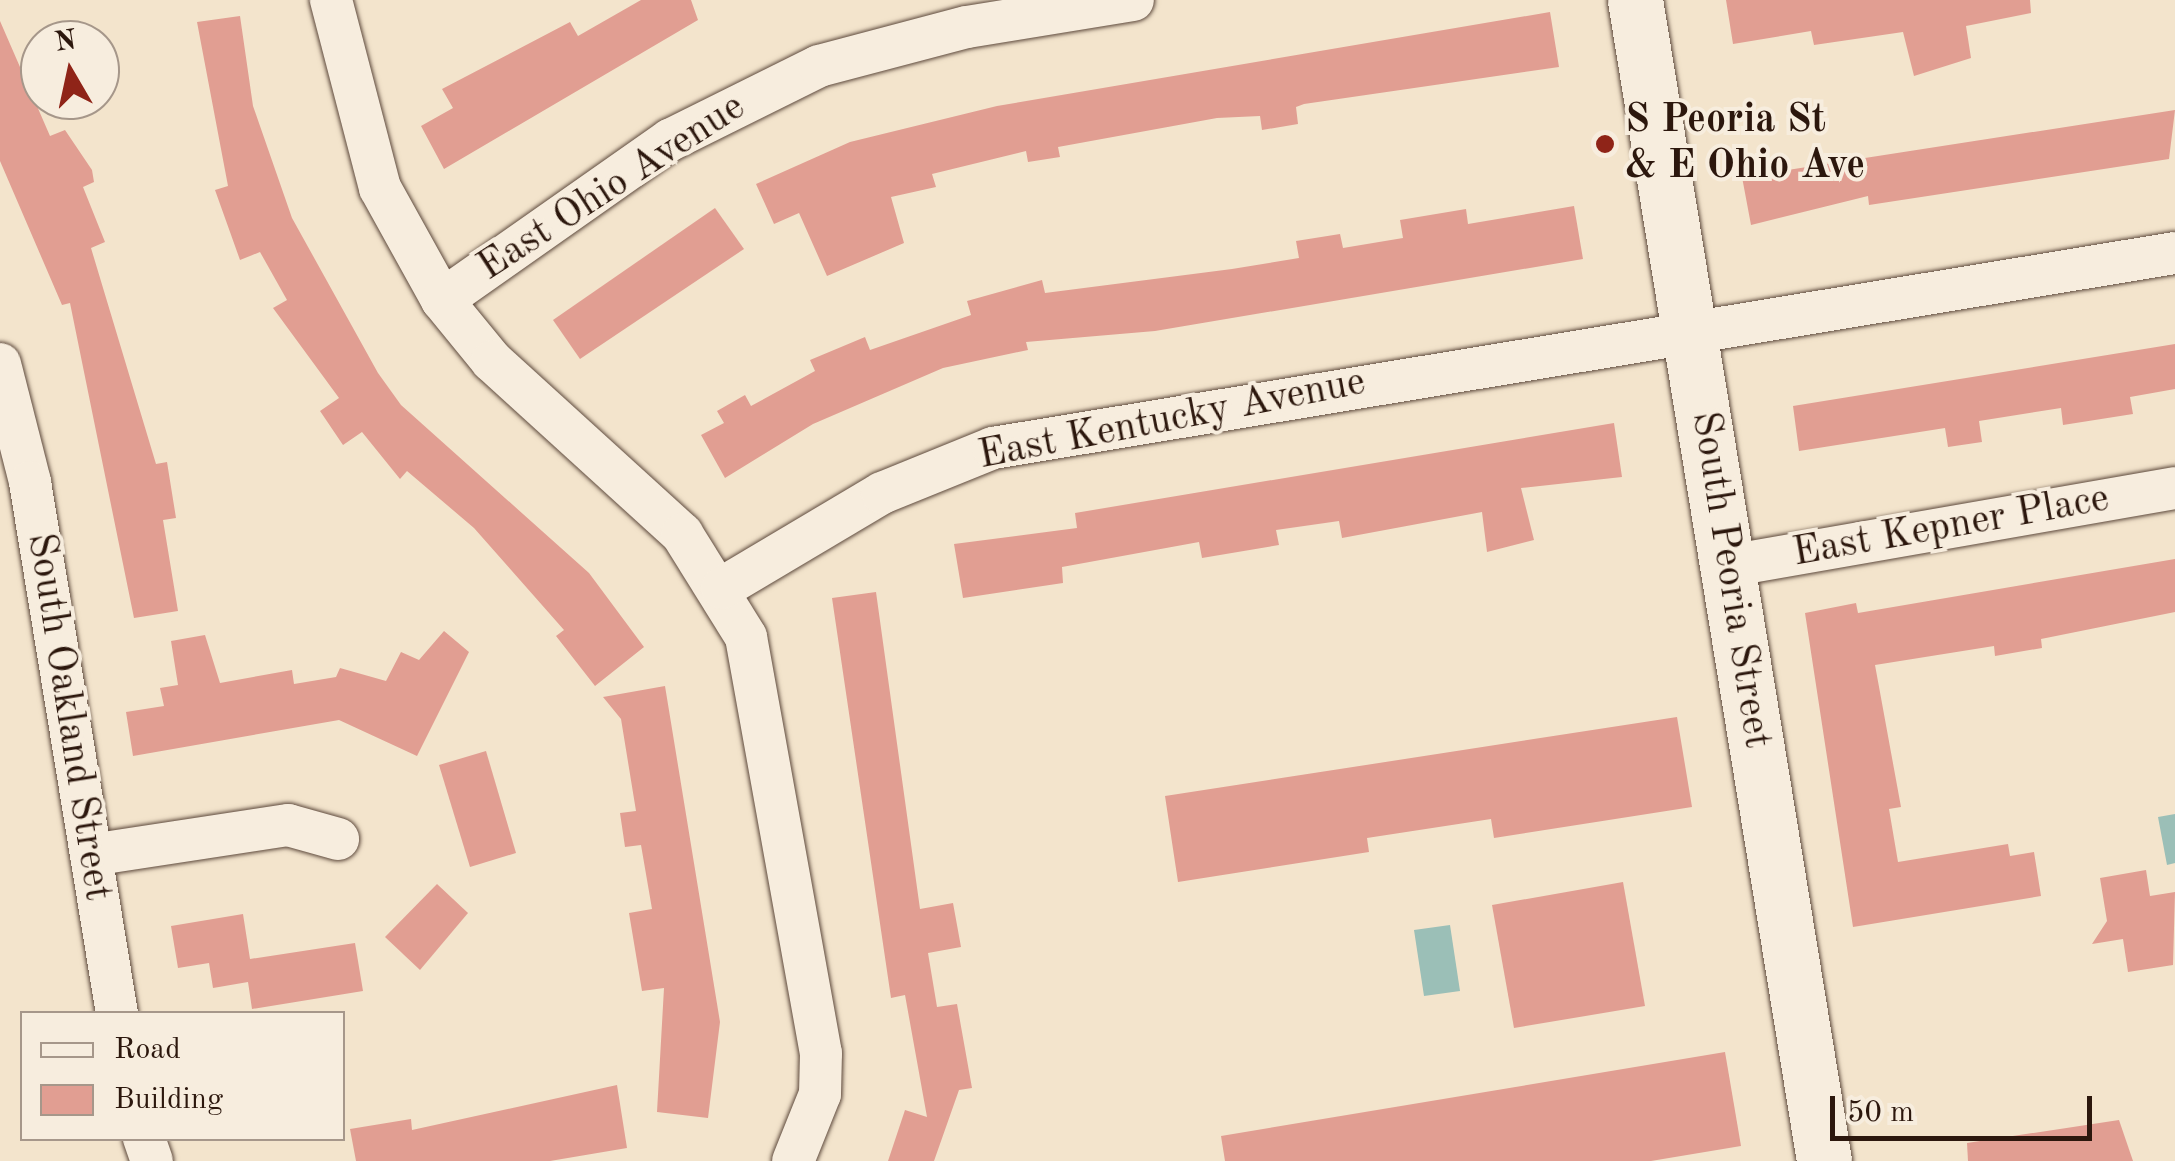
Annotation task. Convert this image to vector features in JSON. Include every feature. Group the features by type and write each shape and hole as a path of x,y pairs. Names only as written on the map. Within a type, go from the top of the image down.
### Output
{"main road":[{"name":"South Peoria Street","path":"1635,0 1824,1161"}],"street":[{"path":"331,0 380,188 442,300 492,361 682,534 722,588 760,686 820,1052 820,1094 793,1161"},
{"name":"East Ohio Avenue","path":"442,300 670,140 804,72 916,38 1133,0"},
{"name":"East Kentucky Avenue","path":"722,588 882,493 993,448 2175,252"},
{"name":"South Oakland Street","path":"0,364 30,482 116,1011"},
{"name":"East Kepner Place","path":"1728,566 2175,488"},
{"path":"90,855 288,825 338,838"}],"water":[{"path":"2175,814 2175,863 2167,865 2158,817"},
{"path":"1450,925 1460,991 1424,996 1414,930"}],"building":[{"path":"641,0 691,0 698,20 444,169 421,126 453,108 442,89 570,22 578,36"},
{"path":"1726,0 2030,0 2031,13 1966,26 1971,58 1914,76 1903,32 1814,45 1811,31 1733,44"},
{"path":"1550,12 1559,67 1304,104 1296,107 1298,124 1262,130 1260,116 1217,118 1058,147 1060,157 1028,162 1026,151 932,174 936,187 891,197 904,243 827,276 799,213 774,224 756,184 850,142 997,106"},
{"path":"240,16 253,106 292,218 378,373 401,405 589,573 644,647 595,686 556,636 564,630 474,528 407,471 400,479 362,432 343,445 320,411 339,398 273,308 287,300 260,252 240,260 215,190 228,186 197,22"},
{"path":"0,21 20,67 20,120 43,120 50,136 65,130 92,170 94,182 83,187 105,242 91,248 156,464 167,462 176,518 163,520 178,611 134,618 70,303 62,305 0,161"},
{"path":"2175,110 2169,159 1869,205 1868,196 1751,225 1742,177"},
{"path":"1574,206 1583,259 1155,331 1026,342 1028,350 943,368 813,424 725,478 701,435 724,423 717,411 745,395 751,406 815,371 810,360 865,337 870,350 971,315 967,301 1042,280 1045,293 1232,269 1299,258 1296,241 1340,234 1343,248 1403,238 1400,220 1466,209 1468,224"},
{"path":"715,208 744,249 580,359 553,320"},
{"path":"2175,344 2175,389 2130,397 2133,414 2063,425 2061,408 1979,421 1982,442 1948,447 1945,428 1799,451 1793,406"},
{"path":"1614,423 1622,477 1521,488 1534,540 1487,552 1482,512 1342,538 1339,521 1276,530 1279,545 1202,558 1199,542 1062,567 1063,583 963,598 954,544 1077,528 1075,513"},
{"path":"2175,559 2175,612 2041,639 2042,648 1995,656 1994,646 1875,665 1901,807 1889,809 1898,862 2008,844 2010,856 2034,852 2041,896 1853,927 1805,613 1856,603 1858,613"},
{"path":"876,592 920,909 953,903 961,947 928,953 937,1007 957,1004 972,1088 959,1090 934,1161 888,1161 905,1110 927,1117 905,995 891,998 832,598"},
{"path":"444,631 469,652 417,756 339,720 133,756 126,712 164,706 160,688 178,685 171,641 205,635 220,683 292,670 294,684 336,677 340,668 386,681 401,652 419,660"},
{"path":"665,686 720,1022 708,1118 657,1112 664,988 642,991 629,913 652,909 641,845 625,847 620,813 636,811 621,719 603,697"},
{"path":"1677,717 1692,807 1494,838 1491,819 1367,838 1369,852 1178,882 1165,796"},
{"path":"486,751 516,853 470,867 439,765"},
{"path":"2146,870 2150,896 2175,892 2173,965 2128,972 2123,939 2092,944 2107,921 2100,878"},
{"path":"1623,882 1645,1006 1514,1028 1492,905"},
{"path":"437,884 468,913 420,970 385,937"},
{"path":"243,914 250,959 355,943 363,991 252,1009 248,982 213,988 209,963 178,968 171,926"},
{"path":"1725,1052 1741,1146 1651,1161 1225,1161 1221,1136"},
{"path":"617,1085 627,1148 550,1161 356,1161 350,1129 411,1119 412,1130"},
{"path":"2119,1120 2133,1161 1968,1161 1967,1143"}],"place":[{"name":"S Peoria St & E Ohio Ave","path":"1605,144"}]}
